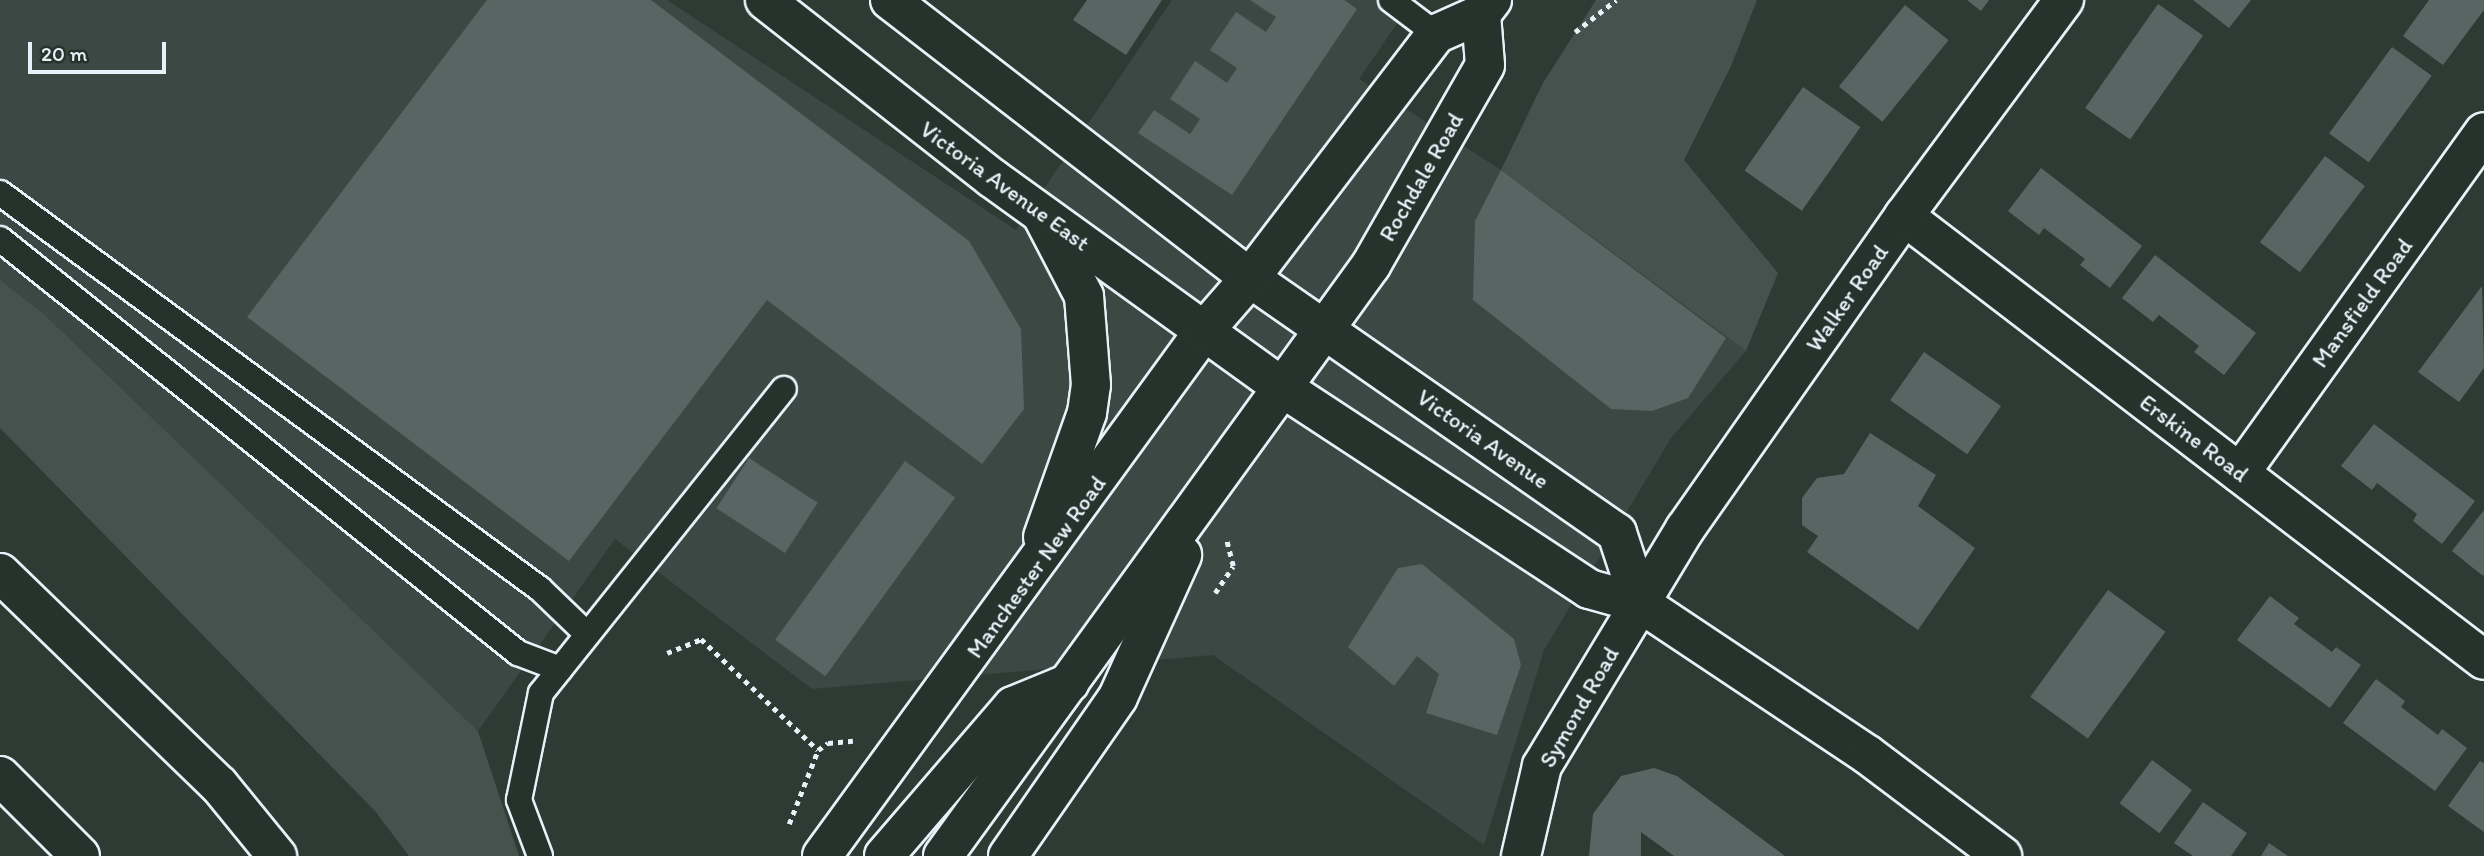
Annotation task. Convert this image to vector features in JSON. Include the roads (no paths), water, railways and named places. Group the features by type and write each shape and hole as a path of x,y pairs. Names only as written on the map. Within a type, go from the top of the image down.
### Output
{"main road":[{"name":"Victoria Avenue East","path":"765,0 814,42 1041,213 1283,388"},
{"path":"890,0 1250,278"},
{"name":"Walker Road","path":"1640,603 1685,529 1904,216 2064,0"},
{"name":"Rochdale Road","path":"1250,278 1436,34 1487,7 1485,65 1371,265 1327,329"},
{"name":"Mansfield Road","path":"2240,473 2484,132"},
{"path":"1028,579 1087,413 1091,385 1084,296 1041,213"},
{"name":"Erskine Road","path":"1904,216 2484,660"},
{"name":"Victoria Avenue","path":"1250,278 1617,533 1640,603"},
{"name":"Manchester New Road","path":"822,856 1028,579 1204,331 1250,278"},
{"path":"943,856 1327,329"},
{"path":"1283,388 1589,589 1640,603 1868,755 2002,856"},
{"path":"1007,856 1118,697 1213,486"},
{"path":"0,573 219,785 277,856"},
{"name":"Symond Road","path":"1521,856 1542,766 1640,603"},
{"path":"884,856 1013,706 1069,683"},
{"path":"0,776 80,856"}],"lane":[{"path":"1391,0 1436,34"},
{"path":"0,193 540,589 587,634"},
{"path":"0,239 517,653 560,669"},
{"path":"540,856 519,800 541,693 784,389"}]}
